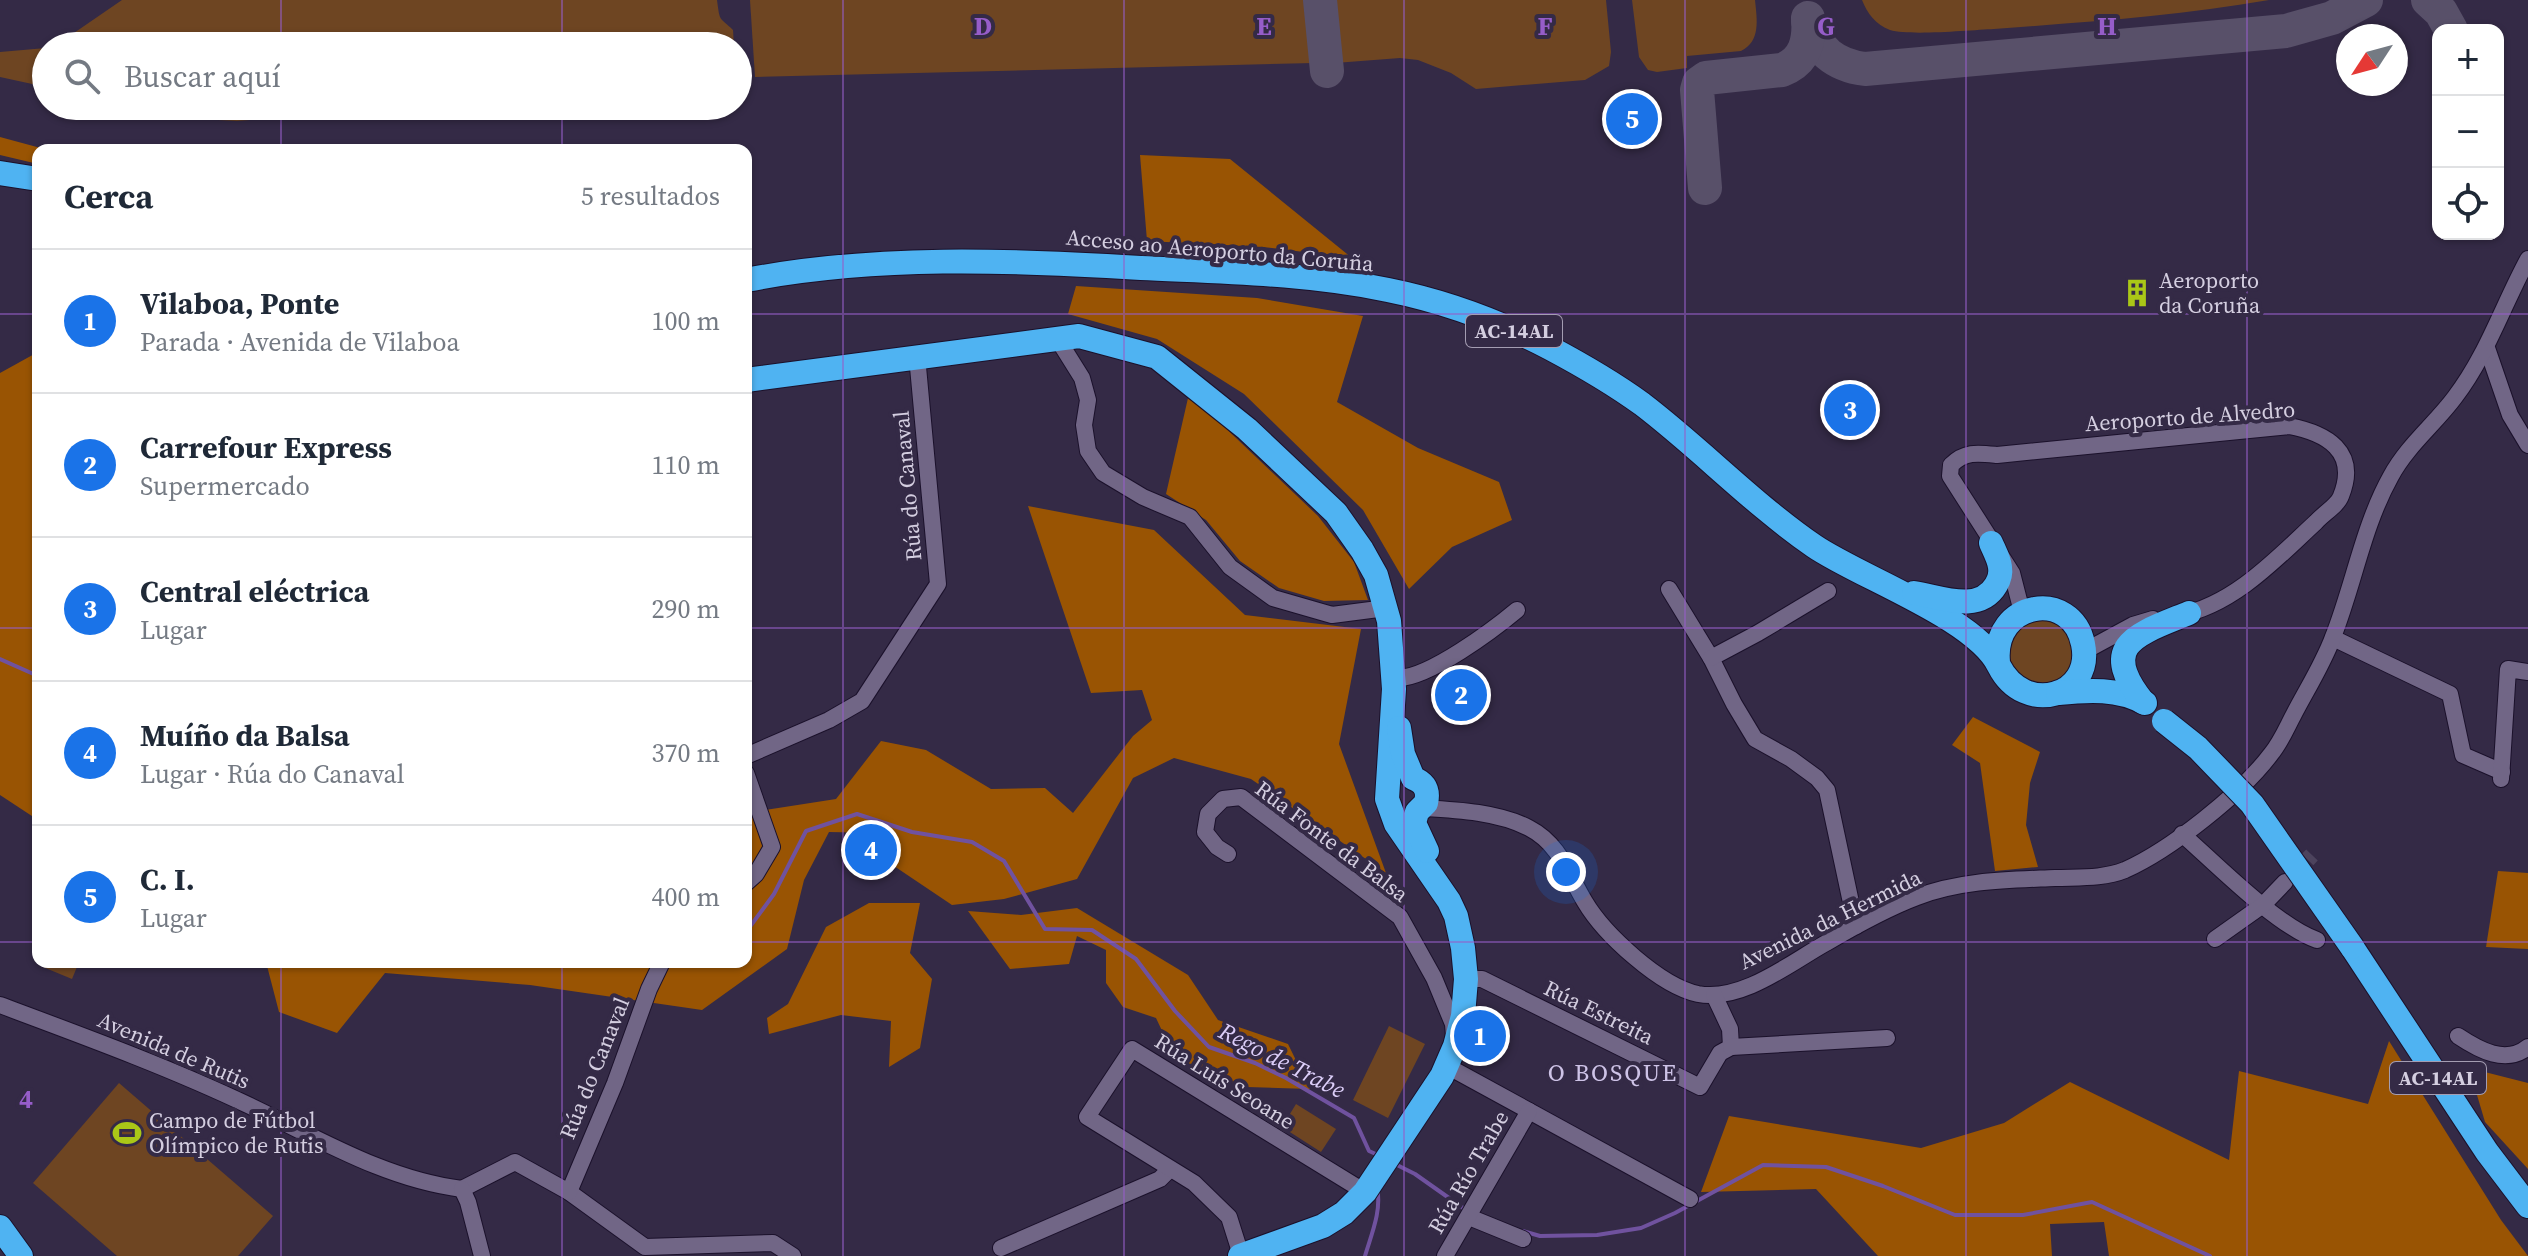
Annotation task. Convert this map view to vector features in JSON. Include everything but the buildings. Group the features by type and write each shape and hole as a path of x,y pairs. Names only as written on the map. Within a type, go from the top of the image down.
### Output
{"highway":[{"path":"0,173 32,178"},
{"name":"Acceso ao Aeroporto da Coruña","path":"752,279 789,272 940,260 1059,263 1329,281 1390,290 1478,315 1596,373 1642,404 1816,548 1952,622 1984,645 2003,674 2021,692 2046,696 2092,690 2135,698"},
{"name":"Acceso ao Aeroporto da Coruña","path":"752,286 789,272"},
{"path":"752,379 1079,336 1157,357 1247,429 1336,513 1376,575 1388,614 1399,678 1403,754 1420,798 1414,823 1460,933 1465,971 1463,1016 1451,1056 1368,1190 1344,1213 1323,1226 1241,1256"},
{"path":"752,364 786,374"},
{"name":"AC-14AL","path":"1894,590 1962,602 1978,601 1995,587 1999,577 2000,566 1991,543"},
{"name":"Acceso ao Aeroporto da Coruña","path":"1894,590 1964,614 2018,614 2046,608 2058,612 2077,628 2084,654 2198,748 2252,804 2335,922 2487,1152 2528,1206"},
{"name":"AC-14AL","path":"2135,698 2124,674 2125,648 2149,629 2189,613"},
{"path":"1388,614 1374,771 1380,807 1390,831 1415,866 1429,885 1449,901"},
{"path":"1388,614 1394,689 1387,812 1411,852 1415,866"},
{"path":"1998,662 1999,637 2018,614"},
{"path":"2058,693 2076,679 2084,654"},
{"path":"1380,709 1379,770 1382,789 1400,808 1420,798"},
{"path":"1389,799 1396,824 1449,901"},
{"path":"0,1227 21,1256"}],"street":[{"name":"Avenida da Hermida","path":"1714,995 1757,982 1856,926 1914,898 1946,887 1984,881 2098,876 2122,871 2182,834 2252,776 2274,752 2333,638 2355,564 2392,473 2455,398 2487,348 2528,259"},
{"path":"1057,338 1082,378 1088,400 1084,425 1088,451 1103,473 1143,497 1190,517 1230,567 1273,598 1332,615 1388,614"},
{"path":"2487,348 2510,415 2528,445"},
{"name":"Rúa do Canaval","path":"752,753 829,720 862,701 938,584 917,356"},
{"name":"Aeroporto de Alvedro","path":"2018,614 2012,573 1950,476 1951,465 1960,456 1975,452 1997,455 2289,426 2312,430 2330,440 2341,455 2346,471 2341,498 2263,570 2223,598 2189,613 2133,625 2084,654"},
{"path":"1669,589 1755,739 1791,759 1817,778 1827,790 1856,926"},
{"path":"1711,658 1828,591"},
{"path":"1399,678 1430,669 1501,624 1517,610"},
{"path":"2333,638 2450,694 2463,755 2502,776 2508,669 2528,672"},
{"path":"752,790 772,847 752,878"},
{"name":"Rúa Fonte da Balsa","path":"1228,854 1217,847 1205,832 1208,814 1223,799 1241,797 1400,917 1445,1002 1453,1024 1451,1056"},
{"path":"1420,798 1455,810 1499,818 1529,828 1538,835 1560,855 1597,920 1636,957 1675,985 1696,993 1714,995 1730,1029 1731,1047 1887,1038"},
{"path":"2182,834 2263,905 2304,936 2317,940"},
{"path":"2215,939 2263,905 2285,882"},
{"name":"Rúa Fonte da Balsa","path":"1420,952 1444,978 1449,980 1465,971"},
{"name":"Rúa do Canaval","path":"569,1192 659,968"},
{"name":"Rúa Estreita","path":"1465,971 1700,1087 1720,1053 1731,1047"},
{"name":"Avenida de Rutis","path":"0,1005 76,1032 246,1104 380,1169 428,1185 462,1189"},
{"path":"2458,1036 2473,1046 2500,1056 2515,1055 2528,1047"},
{"name":"Rúa Luís Seoane","path":"1170,1169 1087,1117 1132,1049 1368,1190"},
{"path":"1451,1056 1529,1111 1690,1199"},
{"name":"Rúa Río Trabe","path":"1445,1256 1529,1111"},
{"path":"482,1256 472,1214 462,1189 515,1162 569,1192 641,1251 773,1243 793,1256"},
{"path":"1001,1248 1160,1179 1170,1169 1194,1183 1229,1217 1241,1256"},
{"path":"1469,1217 1523,1239"}],"shaded area":[{"path":"122,0 717,0 721,18 733,32 75,32"},
{"path":"750,0 1309,0 1314,63 755,77"},
{"path":"1329,0 1606,0 1611,52 1609,66 1585,80 1476,89 1451,73 1418,60 1400,58 1335,63"},
{"path":"1632,0 1755,0 1755,36 1741,51 1687,56 1687,68 1657,72 1648,70 1639,57"},
{"path":"1862,0 2269,0 2132,18 1926,33 1885,28 1873,18"},
{"path":"32,49 32,84 0,77 0,52"},
{"path":"0,137 32,146 32,163 0,155"},
{"path":"1140,155 1230,159 1352,258 1263,247 1147,241"},
{"path":"1076,286 1257,298 1363,316 1337,402 1418,448 1499,482 1512,520 1452,547 1409,589 1363,510 1244,394 1157,339 1068,314"},
{"path":"32,355 32,816 0,795 0,373"},
{"path":"1188,398 1215,418 1318,516 1354,562 1368,600 1324,601 1279,588 1240,561 1206,520 1166,494"},
{"path":"1028,506 1154,530 1245,615 1361,629 1339,744 1386,873 1251,779 1174,758 1133,778 1077,879 1004,899 952,905 891,864 877,833 829,832 804,880 787,949 702,1010 530,985 385,973 337,1033 279,1012 268,968 752,968 752,812 836,799 881,741 926,750 991,789 1045,788 1073,813 1133,736 1152,720 1142,690 1091,693"},
{"path":"2049,617 2075,636 2070,674 2045,686 2026,681 2013,667 2009,647 2019,627"},
{"path":"1973,717 2040,752 2030,783 2026,825 2038,867 1995,871 1980,763 1952,745"},
{"path":"2498,871 2528,873 2528,949 2486,947"},
{"path":"869,903 920,903 910,953 932,979 920,1048 889,1067 891,1021 841,1015 769,1034 767,1018 788,1004 826,927"},
{"path":"1077,908 1188,975 1218,1020 1288,1044 1310,1089 1247,1087 1209,1076 1173,1054 1156,1018 1123,1007 1106,983 1106,950 1077,936 1069,964 1010,969 968,911 1021,915"},
{"path":"45,968 77,968 72,979"},
{"path":"1389,1026 1425,1044 1388,1118 1353,1100"},
{"path":"2389,1041 2501,1220 2528,1256 2109,1256 2104,1222 2050,1224 2052,1256 1878,1256 1816,1189 1701,1192 1729,1116 1921,1148 2004,1123 2070,1082 2229,1160 2239,1071 2368,1104"},
{"path":"2469,1068 2528,1083 2528,1169 2485,1122"},
{"name":"Campo de Fútbol Olímpico de Rutis","path":"119,1083 273,1216 238,1256 117,1256 33,1183"},
{"path":"1296,1104 1336,1129 1321,1152 1282,1127"}],"waterway":[{"name":"Rego de Trabe","path":"0,659 32,673"},
{"name":"Rego de Trabe","path":"752,924 774,894 806,831 857,814 912,832 972,842 1004,861 1045,929 1092,930 1136,959 1175,1011 1209,1047 1286,1078 1354,1118 1369,1151 1378,1155"},
{"name":"Rego de Trabe","path":"1393,1163 1415,1174 1466,1210"},
{"name":"Rego de Trabe","path":"1523,1231 1540,1236 1597,1235 1641,1228 1763,1165 1826,1167 1955,1215 2023,1215 2092,1202 2210,1256"},
{"path":"1365,1256 1377,1214 1377,1188"}],"taxiway":[{"path":"1320,0 1327,71"},
{"path":"1808,21 1816,41 1829,55 1845,64 1865,69 2286,31 2332,18 2366,0"},
{"path":"2428,0 2441,12 2448,24"},
{"path":"1705,188 1699,83 1706,78 1782,70 1790,66 1804,49 1808,18"}],"tunnel":[{"path":"2291,877 2312,855"}],"place":[{"name":"C. I.","path":"1632,119"},
{"name":"Aeroporto da Coruña","path":"2137,293"},
{"name":"Central eléctrica","path":"1850,410"},
{"name":"Carrefour Express","path":"1461,695"},
{"name":"Muíño da Balsa","path":"871,850"},
{"name":"Vilaboa, Ponte","path":"1480,1036"},
{"name":"Campo de Fútbol Olímpico de Rutis","path":"127,1133"}],"district":[{"name":"O BOSQUE","path":"1613,1072"}]}
